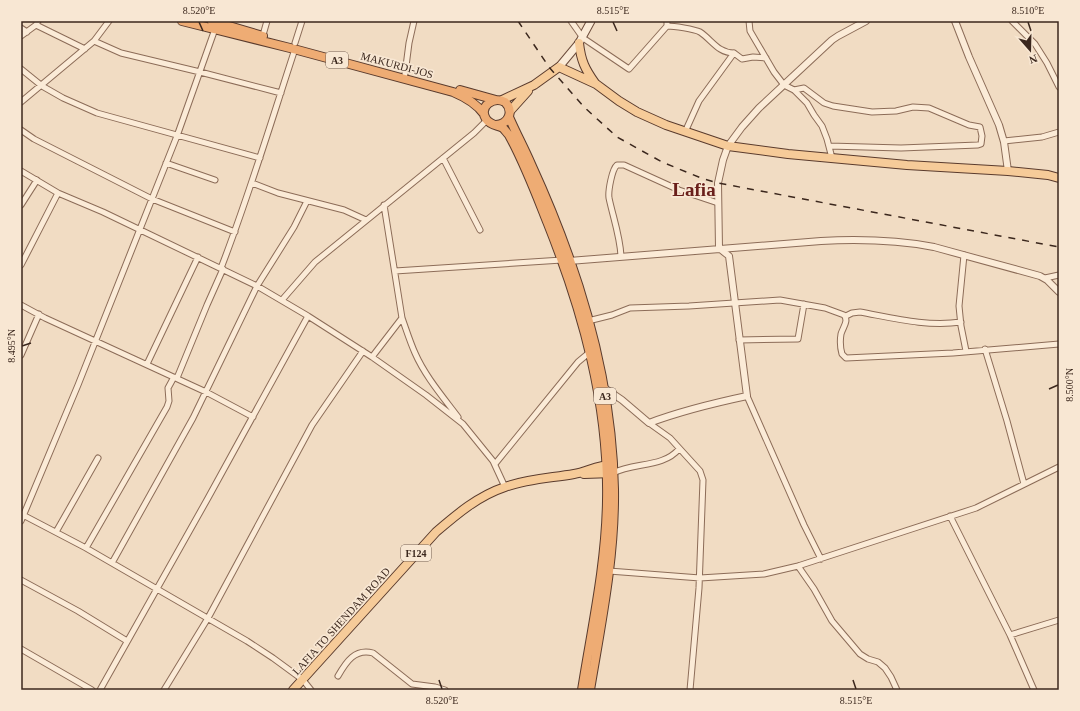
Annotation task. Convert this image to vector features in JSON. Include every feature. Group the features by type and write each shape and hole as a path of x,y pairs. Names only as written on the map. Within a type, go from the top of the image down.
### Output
{"highway":[{"name":"MAKURDI-JOS","path":"182,21 215,23 263,35 295,46 499,100"},
{"name":"MAKURDI-JOS","path":"215,23 453,92 470,100 486,117"},
{"path":"486,117 485,110 488,103 499,100"},
{"name":"A3","path":"499,100 507,104 509,114 534,169 557,227 590,352 602,411 605,440 612,469 607,500 596,613 582,690"},
{"path":"496,125 504,123 509,114"},
{"name":"A3","path":"486,117 493,124 507,132 515,146 566,260 588,321 606,403 611,432 614,520 604,607 590,690"}],"main road":[{"path":"499,100 534,85 559,68 581,41 591,21"},
{"path":"581,41 580,57 586,70 596,84"},
{"path":"559,68 596,84 636,112 666,126 728,146 788,154 907,165 1008,171 1048,175 1059,178"},
{"path":"509,114 534,85"},
{"name":"LAFIA TO SHENDAM ROAD","path":"293,690 436,532 462,510 487,495 505,487 535,480 612,469"}],"street":[{"path":"21,102 94,41 109,21"},
{"path":"263,35 267,21"},
{"path":"86,548 167,407 169,401 168,388 175,378 207,305 235,232 281,93 302,21"},
{"path":"405,74 409,43 414,21"},
{"path":"749,21 750,31 784,85 794,90 807,103 822,126 832,158"},
{"path":"719,248 718,182 728,146 758,108 832,40 866,21"},
{"path":"955,21 999,125 1004,141 1008,171"},
{"path":"1012,21 1035,44 1047,63 1059,87"},
{"path":"572,22 581,41 629,69 667,23 699,32 717,47 727,53 734,53 742,59 753,57 766,58"},
{"path":"21,36 37,23 85,49"},
{"path":"21,521 96,341 177,136 200,72 215,23"},
{"path":"21,28 27,32"},
{"path":"94,41 121,54 200,72 281,93"},
{"path":"685,132 699,100 734,53"},
{"path":"21,69 42,86 63,98 97,113 260,158"},
{"path":"794,90 804,88 824,103 833,106 872,112 929,108 969,125 980,128 982,136 981,144 978,145 901,148 829,146"},
{"path":"282,300 315,262 474,133 486,117"},
{"path":"21,130 34,139 152,199 235,232"},
{"path":"1004,141 1036,138 1059,132"},
{"path":"443,158 480,230"},
{"path":"166,163 215,180"},
{"path":"621,256 620,244 609,196 614,168 617,165 624,165 679,190 718,202"},
{"path":"21,171 58,192 222,269 282,300 372,357 426,395 463,424"},
{"path":"21,205 36,180"},
{"path":"252,183 278,193 344,210 366,220"},
{"path":"21,265 58,192"},
{"path":"112,563 175,451 206,392 257,286 294,227 307,201"},
{"path":"384,206 402,318 414,352 422,367 463,424 495,464 505,487"},
{"path":"394,271 852,240 916,244 964,255 1045,278 1059,292"},
{"path":"719,248 729,256 747,396 804,526 821,559"},
{"path":"964,255 959,293 961,322 966,351"},
{"path":"147,364 198,258"},
{"path":"1045,278 1048,276 1059,275"},
{"path":"588,321 612,315 630,308 780,300 804,304 840,313 846,316"},
{"path":"739,340 798,338 804,304"},
{"path":"21,305 206,392 253,418"},
{"path":"846,316 852,313 860,312 921,323 949,324 961,322"},
{"path":"21,355 39,314"},
{"path":"100,690 253,418 308,316"},
{"path":"846,316 846,321 841,332 840,343 842,354 844,357 850,358 1059,344"},
{"path":"372,357 402,318"},
{"path":"985,350 1008,421 1024,484"},
{"path":"164,690 208,618 312,426 363,351"},
{"path":"495,464 578,362 590,352"},
{"path":"603,387 670,438 700,471 703,480 700,578 690,690"},
{"path":"650,423 700,406 747,396"},
{"path":"612,469 657,462 673,455 680,449"},
{"path":"56,532 98,458"},
{"path":"609,571 700,578 764,574 821,559 976,508 1059,467"},
{"path":"23,514 86,548 247,641 274,658 303,680 311,690"},
{"path":"950,516 1010,635 1034,690"},
{"path":"798,566 814,589 832,621 860,654 868,659 878,662 886,668 892,677 897,690"},
{"path":"21,580 52,596 127,641"},
{"path":"1010,635 1059,620"},
{"path":"21,649 92,690"},
{"path":"338,676 344,665 352,656 366,651 373,653 412,684 435,686 445,690"}],"railway":[{"path":"518,21 549,67 584,107 617,137 662,162 701,178 718,183 1059,247"}],"district":[{"name":"Lafia","path":"694,189"}]}
